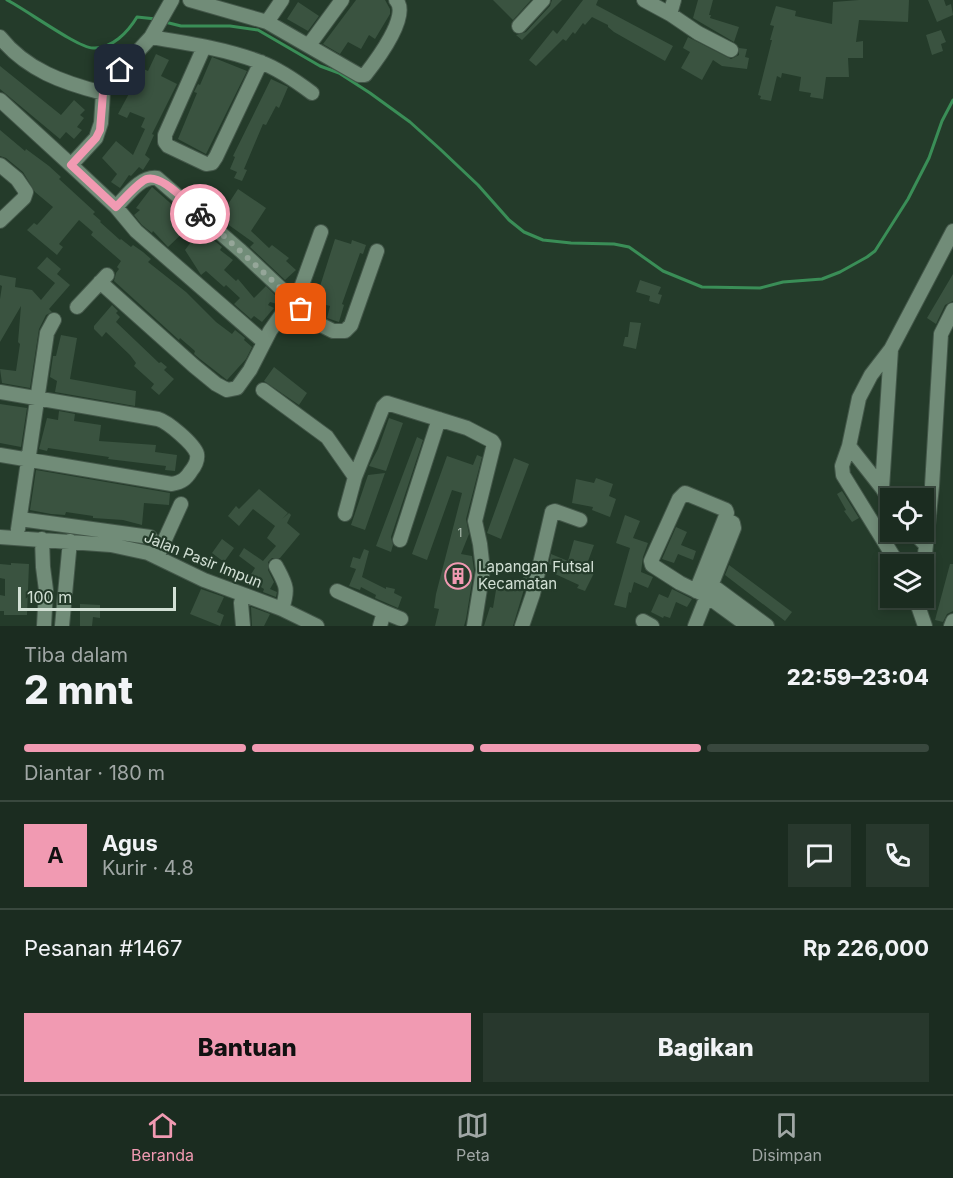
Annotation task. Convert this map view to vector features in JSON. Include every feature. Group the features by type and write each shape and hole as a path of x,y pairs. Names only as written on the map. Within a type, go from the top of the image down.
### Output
{"street":[{"path":"190,0 217,3 250,19 267,22 359,75 365,75 376,60 400,19 401,10 396,0"},
{"path":"267,22 282,0"},
{"path":"309,45 342,0"},
{"path":"519,26 543,0"},
{"path":"644,0 731,50"},
{"path":"670,15 674,0"},
{"path":"71,165 90,146 100,130 103,93 109,83 154,32 168,6"},
{"path":"154,32 261,62 291,77 312,93"},
{"path":"0,37 14,51 44,73 64,83 103,93"},
{"path":"204,47 165,135 165,142 168,146 206,164 212,163 216,157 261,62"},
{"path":"0,100 116,207 136,231 264,342"},
{"path":"0,165 17,179 26,192 24,198 0,222"},
{"path":"116,207 144,180 150,177 157,178 293,296 311,320 333,331 345,332 351,325 376,251"},
{"path":"892,554 843,476 842,466 849,446 859,398 871,375 891,349 953,231"},
{"path":"77,307 104,278 223,389 237,388 293,296 321,232"},
{"path":"924,554 946,371 941,331 953,310"},
{"path":"54,320 48,333 19,524 150,537"},
{"path":"882,488 891,349"},
{"path":"263,390 327,437 355,477"},
{"path":"0,392 37,400 158,418 172,426 195,449 197,460 186,479 172,484 0,455"},
{"path":"345,514 355,477 383,406 387,403 467,428 492,441 494,444 475,521 483,570 474,626"},
{"path":"400,540 439,419"},
{"path":"849,446 882,488"},
{"path":"695,626 704,588 734,528 733,523 726,520 726,510 685,493 651,561 654,568 704,588 767,626"},
{"path":"157,557 181,504"},
{"path":"522,626 533,594 552,512 580,520"},
{"name":"Jalan Pasir Impun","path":"0,537 111,544 157,557 204,580 282,609 318,626"},
{"path":"42,539 46,591 44,626"},
{"path":"62,626 70,541"},
{"path":"276,566 286,585 286,596 282,609"},
{"path":"43,567 69,568"},
{"path":"704,588 748,626"},
{"path":"46,591 64,592"},
{"path":"337,591 382,619 401,619"},
{"path":"243,595 241,603 243,626"},
{"path":"919,608 924,625"},
{"path":"924,608 924,625"},
{"path":"951,626 953,621"}],"building":[{"path":"356,0 385,0 390,14 375,39 369,35 361,49 348,42 340,54 323,44"},
{"path":"493,0 531,0 513,20"},
{"path":"552,0 562,0 522,40 516,35 526,32 550,6"},
{"path":"583,0 598,0 596,5 673,46 665,61 592,17 585,25 583,23 575,34 573,32 566,41 563,39 536,66 529,60 553,30 557,34"},
{"path":"698,0 713,0 710,18 739,27 734,42 693,18"},
{"path":"909,0 908,22 859,20 856,42 863,41 863,58 848,58 849,77 826,77 823,99 810,97 811,93 799,91 801,77 782,73 781,78 777,76 771,101 760,99 761,96 758,95 774,26 770,25 776,6 796,11 795,16 832,24 833,2"},
{"path":"928,0 944,0 946,6 951,4 953,15 937,22"},
{"path":"298,2 319,16 308,31 287,19"},
{"path":"941,30 946,42 941,44 943,51 932,55 926,35"},
{"path":"688,37 731,59 739,55 739,48 747,49 745,57 749,58 747,69 722,66 713,60 702,80 681,68 690,52 683,48"},
{"path":"156,54 169,60 161,76 177,84 152,134 154,135 145,155 150,159 143,170 139,167 131,176 129,175 120,188 111,182 117,174 102,158 116,141 133,155 145,129 141,127 145,118 130,112 127,118 118,114 132,88 139,67 148,71"},
{"path":"212,57 247,71 206,154 178,139 197,93 194,92 198,84 200,85"},
{"path":"0,66 61,115 74,100 85,110 80,115 84,118 77,127 82,130 74,139 66,132 60,139 0,89"},
{"path":"271,79 288,87 279,108 276,106 266,125 263,124 244,169 247,170 242,181 234,178 237,172 230,169 235,157 233,156"},
{"path":"0,130 25,151 26,149 49,166 61,177 59,179 95,212 93,214 100,222 120,240 143,252 151,259 148,262 186,292 216,322 232,334 235,330 245,338 244,340 252,347 246,359 227,380 194,354 195,351 180,338 179,340 114,281 121,261 91,235 93,232 79,220 59,244 63,247 57,255 27,230 34,223 37,225 53,207 35,192 23,172 0,156"},
{"path":"152,187 193,223 168,247 134,215 140,210 136,208"},
{"path":"238,189 266,208 251,231 269,248 272,245 289,258 286,261 296,270 285,280 250,247 254,243 219,218"},
{"path":"200,230 222,247 220,250 233,260 224,270 236,281 238,279 254,298 266,286 278,298 277,304 270,302 268,305 274,308 262,322 254,316 251,319 234,304 240,298 226,285 224,287 206,271 201,275 185,250"},
{"path":"335,239 351,244 352,240 366,245 363,254 360,253 342,304 344,305 339,322 327,318 330,306 315,302"},
{"path":"47,257 61,269 57,274 70,285 49,309 52,312 46,315 39,329 30,388 2,383 0,369 16,371 20,344 18,342 21,306 0,342 2,286 0,275 16,278 15,287 32,290 41,300 55,283 37,268"},
{"path":"953,274 953,301 945,305 936,324 927,318"},
{"path":"640,280 661,287 658,294 662,295 659,304 649,301 650,296 636,292"},
{"path":"112,305 120,317 116,322 159,363 167,367 164,370 174,379 159,395 151,388 154,384 134,366 136,363 130,355 106,332 102,337 94,329"},
{"path":"630,322 641,323 636,349 623,346 625,337 628,337"},
{"path":"61,335 77,338 70,379 136,391 135,406 55,392 57,381 50,377 53,356 56,356"},
{"path":"274,367 307,393 299,405 264,381"},
{"path":"0,404 27,408 21,447 0,443"},
{"path":"59,411 75,414 74,421 101,425 99,441 156,445 155,452 177,455 175,471 165,470 166,466 108,459 109,457 48,448 47,451 39,449 47,418 58,420"},
{"path":"389,418 403,423 386,471 369,466"},
{"path":"417,437 423,440 391,537 393,545 391,552 376,546"},
{"path":"477,455 482,457 466,519 469,534 461,554 472,556 474,570 466,619 464,626 435,626 439,609 434,608 436,594 462,493 452,490 427,560 412,554 447,456 473,465"},
{"path":"514,458 529,464 501,539 487,533"},
{"path":"36,470 170,493 169,505 144,503 142,525 66,512 65,515 30,510"},
{"path":"385,473 365,530 351,525 368,475"},
{"path":"596,478 613,484 609,496 616,499 610,517 592,510 593,507 572,503 576,479 594,483"},
{"path":"259,489 288,513 282,519 289,513 291,515 287,523 300,534 280,558 272,558 268,562 268,570 274,582 270,589 277,592 276,597 263,592 264,589 248,579 255,568 239,556 244,548 263,561 276,546 267,538 275,526 253,509 239,526 228,516 236,506 239,509"},
{"path":"842,491 859,518 852,522 844,511 846,510 837,494"},
{"path":"625,515 640,521 633,538 648,543 641,572 653,577 648,588 634,582 631,593 629,592 626,608 614,605 630,548 616,543"},
{"path":"676,527 687,532 681,545 696,551 693,560 678,554 674,563 662,559"},
{"path":"222,539 234,548 224,562 212,553"},
{"path":"574,540 594,545 587,564 593,566 591,570 595,571 585,591 577,588 579,585 553,573 555,567 549,564 551,554 568,561"},
{"path":"364,549 369,551 362,577 386,589 386,587 395,589 394,593 402,597 398,608 375,598 376,595 361,587 360,590 349,586 356,569 350,567 353,557 360,559"},
{"path":"11,563 29,564 27,615 4,615 4,611 0,611 0,595 5,596 5,579 0,578 0,564 11,565"},
{"path":"950,564 953,564 953,611 947,614 943,622 935,620"},
{"path":"729,565 792,612 785,621 725,575"},
{"path":"524,575 528,576 513,626 484,626 490,607 493,608 497,584 520,588"},
{"path":"201,589 224,597 217,612 224,615 220,626 190,614"},
{"path":"672,589 692,599 687,607 676,602 670,618 664,616 663,618 651,612 659,594 668,598"},
{"path":"80,604 100,605 100,618 93,617 92,626 80,626"},
{"path":"251,607 270,614 264,626 252,626"}],"waterway":[{"path":"7,0 76,42 93,48 113,43 137,17 156,19"},
{"path":"165,22 181,26 230,26 258,30 320,66 339,73 410,122 478,185 509,220 524,232 543,240 629,247 663,271 702,287 760,288 783,282 822,279 867,257 875,251 908,199 929,158 942,121 953,100"}],"way so far":[{"path":"200,214 288,295 298,296 301,309"}],"place":[{"name":"Lapangan Futsal Kecamatan","path":"458,576"}],"route":[{"path":"120,70 103,93 100,130 96,138 71,165 116,207 150,177 165,183 200,214"}]}
